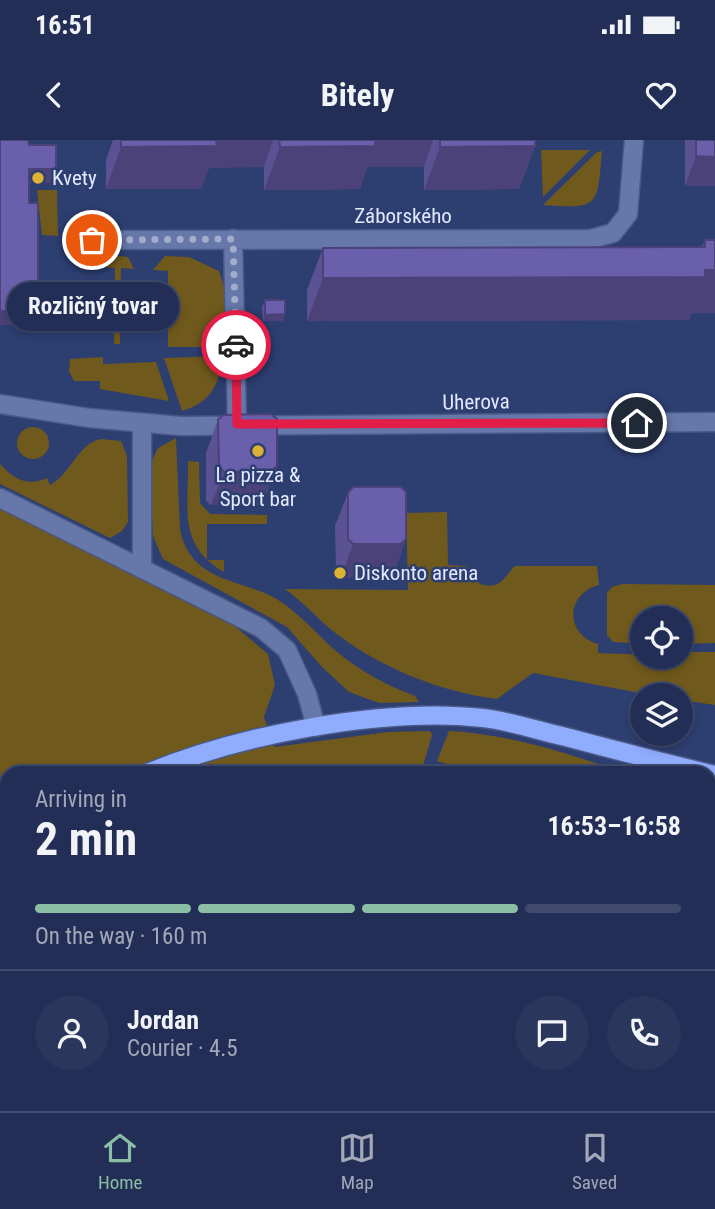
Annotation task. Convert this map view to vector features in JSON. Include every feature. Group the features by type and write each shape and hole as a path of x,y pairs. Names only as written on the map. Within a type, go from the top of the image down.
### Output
{"main road":[{"path":"169,766 246,741 316,727 442,715 485,718 679,766"}],"street":[{"name":"Záborského","path":"92,240 591,239 613,233 628,214 634,140"},
{"path":"233,239 237,424"},
{"name":"Uherova","path":"0,404 181,426 715,422"},
{"path":"142,423 142,569"},
{"path":"0,498 261,628 287,650 307,694 316,727"}],"shaded area":[{"path":"541,150 590,150 543,197"},
{"path":"602,151 599,184 592,201 576,206 543,205 597,152"},
{"path":"37,190 57,190 58,236 42,235"},
{"path":"110,255 128,257 134,269 121,268 120,344 114,344 115,268 102,267 105,258"},
{"path":"165,256 189,257 219,271 224,286 224,347 168,347 168,271 153,270"},
{"path":"224,356 212,391 200,403 182,411 164,358"},
{"path":"103,357 103,364 156,362 169,401 100,389 100,381 74,381 69,371 70,359"},
{"path":"33,427 44,432 49,443 44,454 33,459 22,454 17,443 22,432"},
{"path":"176,438 180,529 185,546 192,557 205,569 222,578 275,598 345,658 374,677 415,696 419,702 379,703 349,692 322,667 287,627 163,559 153,536 150,465 158,448"},
{"path":"101,439 121,441 127,456 128,522 122,531 110,538 0,484 0,464 21,480 33,482 47,478 50,485 58,480 86,446"},
{"path":"188,461 199,462 200,503 210,514 267,515 267,524 207,524 207,559 192,537 189,524"},
{"path":"0,504 230,622 268,654 275,685 264,717 274,747 388,732 430,731 432,735 423,766 0,766"},
{"path":"447,512 448,565 466,566 480,584 497,584 515,566 597,566 599,585 588,590 575,605 573,614 579,632 598,644 598,653 630,654 630,669 693,669 693,652 715,652 715,705 693,702 693,683 630,683 630,691 533,673 497,699 455,691 414,677 355,647 285,589 408,590 406,513"},
{"path":"224,560 224,572 209,561"},
{"path":"622,584 715,585 715,643 693,644 693,606 630,606 630,643 613,642 607,635 607,593 612,587"},
{"path":"449,731 493,736 538,746 604,766 453,766 437,761"}],"building":[{"path":"0,140 28,140 29,145 56,145 56,169 29,169 29,203 38,203 38,311 0,311"},
{"path":"121,140 216,140 217,146 121,147"},
{"path":"279,140 375,140 375,146 280,147"},
{"path":"440,140 535,140 535,146 440,147"},
{"path":"696,140 715,140 715,157 696,156"},
{"path":"705,240 715,240 715,270 705,270 705,277 323,278 323,248 705,247"},
{"path":"265,300 285,300 285,314 265,315"},
{"path":"271,414 277,419 277,466 272,471 224,472 219,467 218,420 223,415"},
{"path":"353,487 401,487 406,492 406,539 401,544 353,544 348,539 348,493"}],"way so far":[{"path":"92,240 233,239 236,345"}],"place":[{"name":"Kvety","path":"38,178"},
{"name":"Rozličný tovar","path":"92,240"},
{"name":"La pizza & Sport bar","path":"258,451"},
{"name":"Diskonto arena","path":"340,573"}],"route":[{"path":"236,345 237,424 637,423"}]}
